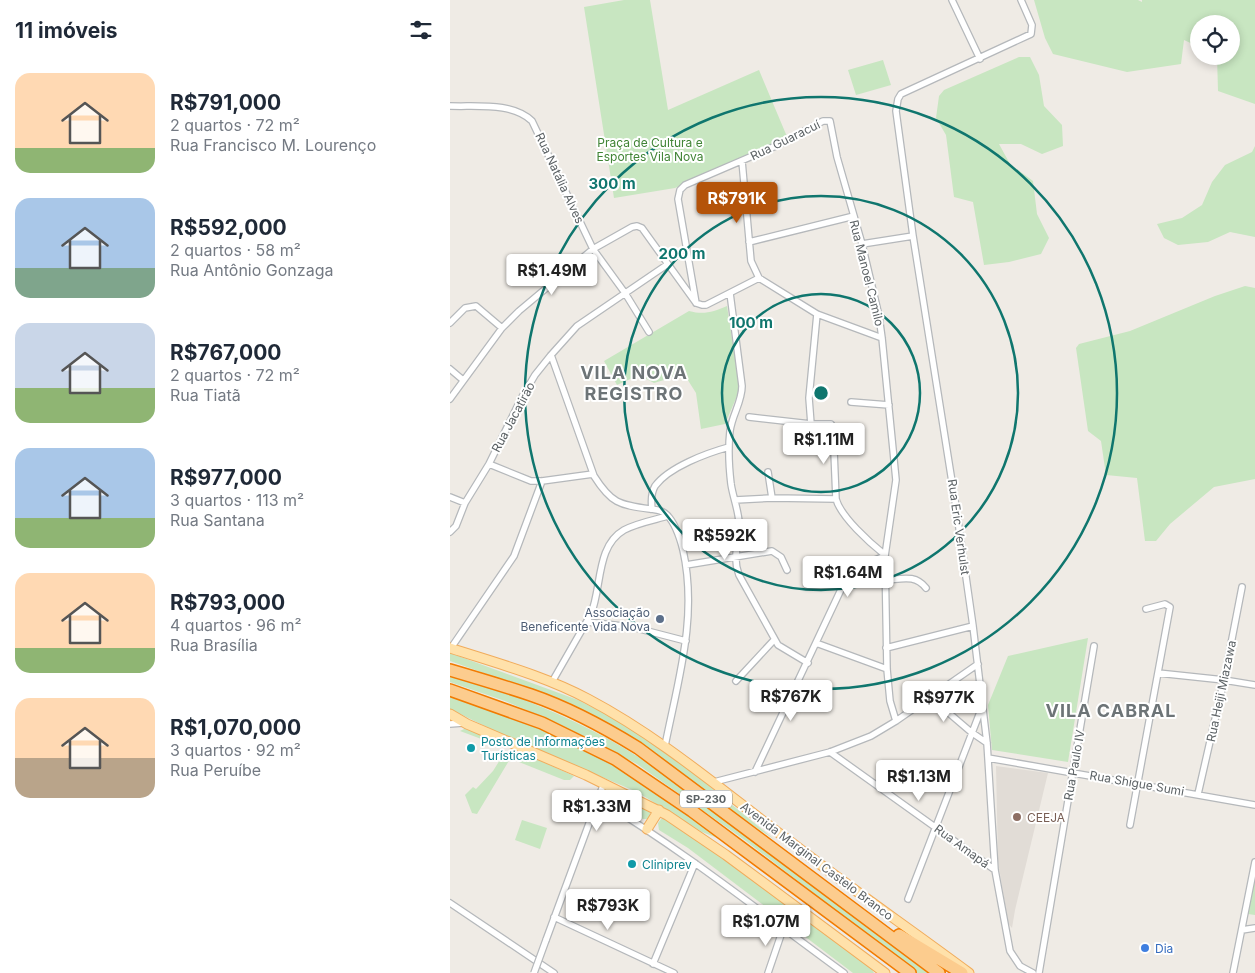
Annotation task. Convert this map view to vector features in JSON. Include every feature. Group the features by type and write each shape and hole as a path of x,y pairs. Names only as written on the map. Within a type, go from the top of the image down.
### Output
{"highway":[{"name":"SP-230","path":"450,670 533,696 585,718 638,748 939,973"},
{"name":"SP-230","path":"450,690 542,723 615,759 692,811 910,973"},
{"path":"791,864 810,871 900,936 962,973"}],"main road":[{"name":"Avenida Marginal Castelo Branco","path":"451,648 552,682 588,699 665,746 792,844 968,973"},
{"path":"450,714 467,724 604,783 659,810 726,855 884,973"},
{"path":"647,829 659,810"}],"street":[{"path":"952,0 980,59 1030,36 1033,32 1033,27 1021,0"},
{"name":"Rua Eric Verhulst","path":"980,59 901,94 896,110 913,236 956,507 978,664 987,743 995,870 1008,946 1018,964 1033,973"},
{"name":"Rua Natália Alves","path":"450,106 500,107 525,114 532,121 593,249 625,293 649,332"},
{"name":"Rua Guaracuí","path":"696,303 678,199 679,192 685,185 778,145 823,121 830,121 831,124"},
{"name":"Rua Manoel Camilo","path":"831,124 837,157 862,244 879,316 882,338 896,480 885,555 887,669 890,701 896,722"},
{"path":"742,161 752,264 758,278 817,314 882,338"},
{"path":"749,242 854,216"},
{"path":"450,399 502,328 537,295 593,249 632,227 638,226 642,228 699,305 706,305 758,278"},
{"path":"862,244 913,236"},
{"name":"Rua Jacatirão","path":"450,532 456,526 465,503 489,464 525,390 551,355 577,326 668,264"},
{"path":"730,293 742,386 731,423 729,447 731,484 739,529 734,556 739,575 774,640 780,647 808,663"},
{"path":"450,323 465,308 476,306 502,328"},
{"path":"811,424 809,398 817,314"},
{"path":"551,355 593,474 604,492 612,499 634,507 664,512 675,527 686,565 689,596 686,641 665,746"},
{"path":"450,369 463,380"},
{"path":"851,402 889,404"},
{"path":"749,416 811,424 828,423 833,427 836,499 839,508 871,544 885,555 867,564 845,581 756,772"},
{"path":"652,509 652,493 660,481 686,463 704,454 729,447"},
{"path":"489,464 531,481 593,474"},
{"path":"768,472 772,498"},
{"path":"451,648 514,556 542,481"},
{"path":"450,496 465,503"},
{"path":"735,500 772,498 836,499"},
{"path":"552,682 587,622 595,601 606,550 612,540 626,529 668,516"},
{"path":"686,565 772,551 781,556 787,570"},
{"path":"886,580 913,578 926,588"},
{"name":"Rua Heiji Miazawa","path":"1198,794 1224,680 1242,587"},
{"path":"1130,825 1170,607 1165,604 1146,609"},
{"path":"587,622 632,627 686,641"},
{"path":"886,648 973,626"},
{"path":"736,680 774,640"},
{"path":"816,643 887,669"},
{"name":"Rua Paulo IV","path":"1039,973 1094,646"},
{"path":"714,782 830,752 870,736 896,722 978,664"},
{"path":"1158,673 1255,685"},
{"path":"930,697 987,743"},
{"path":"908,900 971,732 983,705"},
{"path":"450,724 467,724"},
{"name":"Rua Amapá","path":"830,752 995,870"},
{"name":"Rua Shigue Sumi","path":"988,758 1255,805"},
{"path":"534,973 604,783"},
{"path":"598,799 647,829 844,973"},
{"path":"1233,973 1255,862"},
{"path":"653,964 695,863"},
{"path":"450,902 554,973"},
{"path":"554,918 674,973"},
{"path":"1242,930 1255,928"},
{"path":"768,973 783,929"}],"shaded area":[{"name":"CEEJA","path":"996,766 1048,773 1012,928 1008,923 998,861"}],"green space":[{"name":"Praça de Cultura e Esportes Vila Nova","path":"624,0 650,0 668,110 759,70 788,139 675,188 614,198 584,7"},
{"path":"1034,0 1138,0 1142,2 1142,0 1255,0 1255,104 1218,91 1217,65 1240,65 1240,15 1190,15 1190,43 1184,40 1181,64 1127,72 1053,54 1045,38"},
{"path":"1019,57 1030,57 1039,75 1044,106 1062,125 1063,146 1042,154 1021,144 999,144 1010,164 1033,181 1037,214 1049,238 1041,254 1009,262 984,265 973,202 954,197 946,135 936,118 939,96 944,90"},
{"path":"883,60 891,85 856,95 848,70"},
{"path":"1255,146 1255,237 1230,232 1208,242 1178,245 1164,238 1157,224 1182,218 1202,205 1212,182 1225,165 1252,152"},
{"path":"1245,286 1255,288 1255,479 1214,487 1170,524 1156,541 1145,541 1137,478 1106,475 1101,441 1088,431 1076,348 1079,344 1130,331 1215,296"},
{"path":"727,306 739,385 737,396 725,424 701,429 696,393 684,374 654,383 639,375 617,385 604,361 689,311 708,312"},
{"path":"1088,638 1068,762 992,750 988,705 1008,656"},
{"path":"450,653 578,700 610,716 686,767 775,840 642,744 529,689 450,661"},
{"path":"450,673 548,710 618,744 668,777 928,973 917,973 746,841 637,764 557,723 505,701 450,682"},
{"path":"450,694 532,726 593,754 654,791 723,840 702,832 637,792 499,733 450,709"},
{"path":"464,729 504,744 500,746 460,731"},
{"path":"519,751 574,776 570,780 564,780 519,762"},
{"path":"503,755 509,755 510,759 477,814 472,813 465,795 473,787 476,789 493,771"},
{"path":"609,789 650,810 650,816 647,819 643,819 604,796 604,793"},
{"path":"666,818 871,968 874,973 853,973 688,848 659,830 658,823 661,819"},
{"path":"522,820 547,828 540,849 515,840"},
{"path":"1255,876 1255,915 1248,914"}],"place":[{"name":"Associação Beneficente Vida Nova","path":"660,619"},
{"name":"Posto de Informações Turísticas","path":"471,748"},
{"name":"CEEJA","path":"1017,817"},
{"name":"Cliniprev","path":"632,864"},
{"name":"Dia","path":"1145,948"}],"district":[{"name":"VILA NOVA REGISTRO","path":"634,382"},
{"name":"VILA CABRAL","path":"1111,710"}]}
